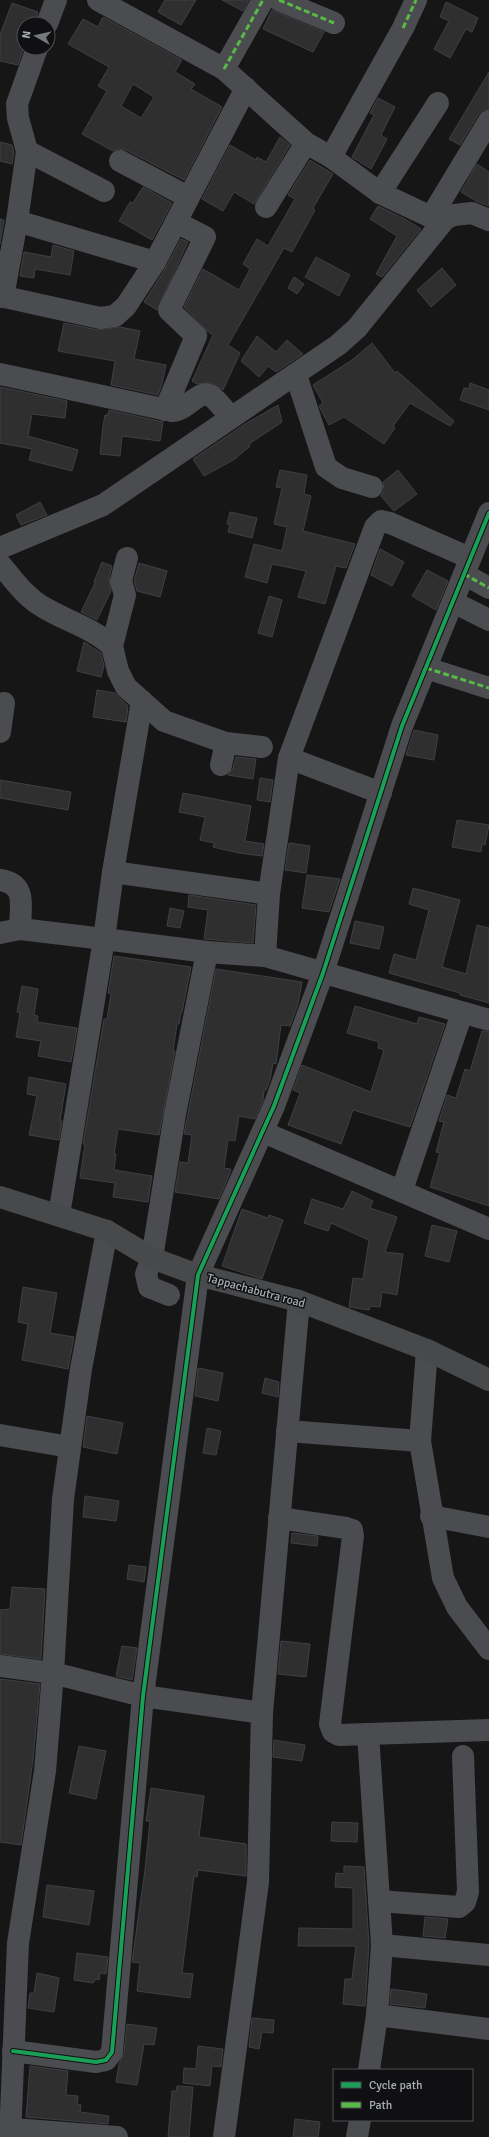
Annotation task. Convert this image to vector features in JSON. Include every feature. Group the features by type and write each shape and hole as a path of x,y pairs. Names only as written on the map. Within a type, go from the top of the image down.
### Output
{"main road":[{"name":"Tappachabutra road","path":"0,1197 59,1214 107,1231 152,1258 198,1275 299,1301 427,1350 489,1380"}],"street":[{"path":"50,16 56,0"},
{"path":"98,0 224,69 306,143 331,157 380,193 438,218 472,214 489,220"},
{"path":"224,69 263,0"},
{"path":"279,0 334,22"},
{"path":"331,157 403,28 416,0"},
{"path":"34,56 17,104 18,118 27,151 17,222 2,297 100,318 115,316 126,306 155,262 246,88"},
{"path":"380,193 438,103"},
{"path":"0,548 103,505 338,345 357,328 438,218 489,121"},
{"path":"266,207 306,143"},
{"path":"27,151 104,191"},
{"path":"120,160 188,197"},
{"path":"17,222 155,262"},
{"path":"165,410 196,336 169,310 205,237 176,222"},
{"path":"0,374 165,410 179,411 198,396 205,394 210,396 231,417"},
{"path":"296,375 326,467 342,478 372,487"},
{"path":"13,2051 96,2062 106,2060 112,2052 143,1696 198,1275 263,1132 323,973 402,726 489,513"},
{"path":"266,956 269,894 289,758 375,527 382,521 390,523 467,566 489,588"},
{"path":"127,558 121,581 125,595 112,646 118,671 126,687 164,721 226,743 262,747"},
{"path":"0,564 27,597 44,608 104,638 112,646"},
{"path":"453,602 489,620"},
{"path":"426,668 489,688"},
{"path":"59,1214 104,939 113,872 142,701"},
{"path":"0,732 4,703"},
{"path":"221,765 226,743"},
{"path":"289,758 381,793"},
{"path":"113,872 269,894"},
{"path":"0,880 10,881 17,886 21,895 10,931 104,939 207,952 266,956 489,1020"},
{"path":"169,1295 149,1287 146,1274 152,1258 175,1114 207,952"},
{"path":"402,1190 462,1013"},
{"path":"263,1132 402,1190 489,1229"},
{"path":"107,1231 81,1369 63,1499 53,1672 45,1771 7,2016 13,2051 7,2131 117,2137"},
{"path":"224,2137 258,1882 262,1713 299,1301"},
{"path":"427,1350 420,1441 431,1516 443,1578 457,1607 489,1649"},
{"path":"287,1431 420,1441"},
{"path":"0,1435 70,1447"},
{"path":"431,1516 489,1527"},
{"path":"279,1518 352,1530 353,1536 330,1724 333,1732 340,1735 489,1730"},
{"path":"0,1666 53,1672 143,1696 262,1713"},
{"path":"368,1734 382,1945 377,2015 369,2069"},
{"path":"379,1901 459,1907 464,1902 468,1892 463,1756"},
{"path":"382,1945 489,1955"},
{"path":"377,2015 489,2030"},
{"path":"357,2137 360,2121"}],"building":[{"path":"165,0 196,0 181,25 158,12"},
{"path":"222,0 249,0 243,11"},
{"path":"446,2 478,18 472,32 466,29 450,58 434,49 449,21 440,17"},
{"path":"12,3 38,12 37,16 16,16 16,56 21,56 18,65 0,61 0,35"},
{"path":"272,10 324,32 313,52 263,29"},
{"path":"103,17 182,60 175,72 195,84 191,89 222,107 184,180 126,150 119,149 113,151 82,134 107,91 98,86 109,67 68,44 83,19 98,27","holes":["133,84 154,97 141,118 121,106"]},
{"path":"489,72 489,109 483,110 478,115 460,145 449,139"},
{"path":"378,98 395,107 381,135 387,139 371,169 352,157 374,115 370,113"},
{"path":"280,137 290,145 254,204 234,192 223,211 202,199 230,145 256,160 257,157 266,162"},
{"path":"0,142 12,145 14,152 12,164 0,161"},
{"path":"310,160 333,174 313,208 315,210 292,252 284,248 228,345 240,353 223,390 211,383 197,384 192,381 213,335 207,331 184,307 203,269 239,290 250,269 243,264 257,239 268,246 295,199 288,195"},
{"path":"477,164 489,172 489,206 476,201 461,192"},
{"path":"143,187 172,203 152,240 119,221 130,202 133,203"},
{"path":"378,206 405,219 421,229 382,277 376,274 397,236 370,219"},
{"path":"0,219 4,220 0,244"},
{"path":"181,239 188,242 157,310 144,302 165,269"},
{"path":"53,245 74,251 70,275 35,269 34,278 20,276 24,252 51,257"},
{"path":"316,257 350,275 339,296 305,277"},
{"path":"442,268 456,285 431,307 417,290"},
{"path":"294,277 304,284 297,294 288,288"},
{"path":"64,323 98,330 120,327 140,331 134,359 166,365 158,395 111,385 115,361 58,351"},
{"path":"257,336 276,352 287,340 303,354 276,372 268,366 259,377 241,361"},
{"path":"372,343 395,373 397,371 454,421 450,426 410,403 393,426 395,428 384,444 344,417 329,425 319,406 323,403 313,385 352,360"},
{"path":"470,383 489,390 489,410 460,400 464,388 469,389"},
{"path":"0,387 67,401 65,418 32,414 28,436 78,450 72,471 29,460 32,449 0,443"},
{"path":"278,405 282,422 249,444 250,446 235,459 204,476 193,459 245,424"},
{"path":"109,410 163,422 160,441 122,436 120,456 100,454 105,415 108,415"},
{"path":"280,470 307,475 304,494 311,496 303,531 355,544 346,568 336,566 325,604 298,597 306,571 272,564 267,583 245,577 254,544 282,551 287,527 274,524 282,488 276,487"},
{"path":"398,470 417,494 394,511 381,496 384,490 383,482"},
{"path":"40,502 47,515 21,525 16,515"},
{"path":"230,512 257,518 252,538 228,532 230,525 227,524"},
{"path":"380,549 404,562 392,586 371,575"},
{"path":"102,562 112,566 109,578 111,591 97,620 81,612 95,583 94,582"},
{"path":"139,563 167,571 160,597 137,591 134,581"},
{"path":"427,570 448,581 436,610 412,596"},
{"path":"269,596 282,600 272,637 258,633"},
{"path":"84,642 101,653 104,666 101,677 77,671"},
{"path":"97,690 115,693 128,706 126,722 93,717"},
{"path":"414,730 438,735 434,760 406,755"},
{"path":"236,757 256,759 253,779 228,775 233,768"},
{"path":"260,778 273,780 270,802 257,800"},
{"path":"0,780 71,792 68,810 0,798"},
{"path":"183,793 251,806 245,841 264,844 262,856 239,853 213,847 214,843 200,840 205,817 179,812"},
{"path":"457,820 489,825 485,845 482,844 481,852 452,847"},
{"path":"289,843 310,846 306,873 285,870"},
{"path":"307,875 340,879 329,912 302,908"},
{"path":"413,888 460,900 442,967 466,974 477,925 489,928 489,1003 460,995 460,993 389,973 394,954 416,960 429,910 409,904"},
{"path":"189,895 256,905 253,943 204,939 208,910 188,907"},
{"path":"170,908 184,911 180,928 167,926"},
{"path":"355,921 384,927 379,949 350,943"},
{"path":"114,956 191,967 182,1012 179,1024 177,1024 173,1051 175,1051 159,1135 118,1129 114,1154 116,1154 114,1170 152,1176 148,1202 113,1197 115,1183 80,1178 85,1144 83,1144 104,1019 107,1019 111,994 108,993"},
{"path":"216,969 302,982 298,1004 290,1026 281,1025 276,1064 273,1063 270,1080 266,1090 264,1090 263,1101 255,1119 239,1116 235,1141 228,1140 224,1168 231,1169 219,1199 175,1192 180,1162 188,1163 192,1135 184,1134"},
{"path":"22,986 38,989 34,1015 38,1016 37,1022 77,1028 71,1062 38,1056 41,1041 16,1037 20,1013 17,1012"},
{"path":"355,1006 417,1024 419,1017 445,1024 410,1127 353,1110 341,1144 288,1125 300,1093 293,1090 302,1065 371,1092 384,1050 378,1048 379,1042 347,1033"},
{"path":"482,1031 489,1032 489,1206 430,1187 440,1153 436,1152 444,1122 439,1121 447,1095 456,1098 465,1069 470,1071"},
{"path":"29,1077 66,1084 60,1121 62,1121 59,1140 29,1135 37,1096 27,1094"},
{"path":"352,1191 373,1201 370,1208 397,1217 385,1252 403,1254 397,1295 382,1292 380,1307 370,1306 369,1310 349,1307 353,1278 363,1279 369,1240 331,1223 328,1231 304,1223 312,1199 343,1209"},
{"path":"242,1209 268,1218 269,1215 283,1220 262,1279 222,1266"},
{"path":"432,1225 457,1231 449,1262 425,1256"},
{"path":"23,1287 57,1293 50,1333 74,1337 68,1369 22,1360 28,1324 18,1322"},
{"path":"198,1368 223,1373 218,1401 195,1396"},
{"path":"265,1378 279,1382 278,1397 262,1393"},
{"path":"87,1416 123,1423 117,1454 83,1447"},
{"path":"207,1428 221,1431 216,1455 203,1453"},
{"path":"85,1496 119,1501 116,1521 83,1517"},
{"path":"292,1533 318,1536 317,1546 291,1543"},
{"path":"129,1565 146,1567 144,1582 127,1579"},
{"path":"12,1587 45,1589 41,1659 0,1654 0,1610 10,1609"},
{"path":"281,1641 310,1644 306,1677 278,1674"},
{"path":"122,1646 137,1648 132,1680 116,1676"},
{"path":"0,1679 40,1684 33,1760 21,1845 0,1842"},
{"path":"274,1740 305,1745 302,1761 273,1757"},
{"path":"79,1746 106,1751 96,1799 69,1793"},
{"path":"151,1788 204,1796 199,1837 246,1844 246,1876 198,1870 197,1877 194,1876 182,1973 193,1974 190,1998 137,1991 140,1963 132,1962 145,1870 150,1821 146,1821"},
{"path":"332,1822 358,1823 357,1842 331,1841"},
{"path":"344,1866 364,1867 369,1945 365,2006 343,2004 345,1979 352,1979 356,1946 298,1946 299,1928 353,1929 353,1888 335,1887 336,1873 344,1874"},
{"path":"47,1885 94,1891 89,1925 43,1917"},
{"path":"425,1917 448,1919 445,1938 423,1936"},
{"path":"77,1953 108,1957 106,1974 100,1973 99,1980 96,1979 93,1983 74,1980"},
{"path":"37,1973 59,1978 54,2012 28,2008 30,1993 34,1993"},
{"path":"391,1989 427,1994 425,2008 390,2004"},
{"path":"252,2018 274,2020 273,2033 262,2032 259,2049 249,2047"},
{"path":"127,2024 157,2028 154,2045 144,2044 137,2085 116,2082 119,2064 124,2053"},
{"path":"198,2046 223,2049 221,2067 212,2066 210,2086 183,2083 184,2068 196,2069"},
{"path":"30,2066 68,2071 66,2095 78,2096 77,2104 81,2105 80,2112 109,2116 108,2124 26,2117"},
{"path":"177,2086 193,2087 189,2137 168,2137 172,2091 176,2091"},
{"path":"295,2119 320,2122 318,2137 293,2137"}],"marked path":[{"path":"224,69 263,0"},
{"path":"279,0 334,23"},
{"path":"403,28 416,0"},
{"path":"464,574 489,588"},
{"path":"426,668 489,688"}],"cycle path":[{"path":"13,2051 96,2062 106,2060 112,2052 143,1696 198,1275 274,1106 323,973 402,726 489,513"}]}
